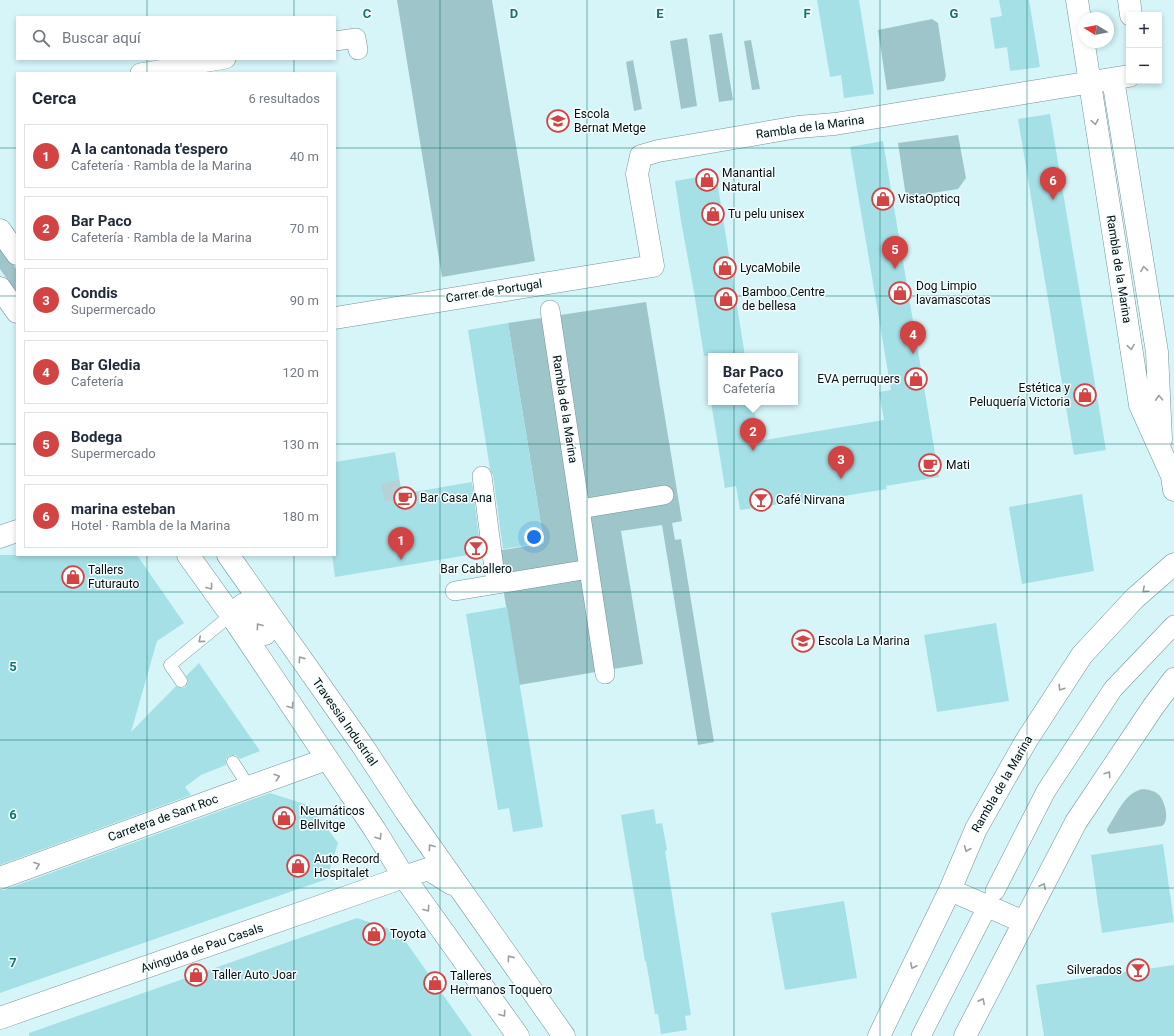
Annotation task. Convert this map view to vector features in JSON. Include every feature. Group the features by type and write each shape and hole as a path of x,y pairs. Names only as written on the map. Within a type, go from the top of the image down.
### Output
{"street":[{"name":"Rambla de la Marina","path":"1077,0 1140,405 1162,451 1172,476 1174,490"},
{"path":"1129,0 1131,12"},
{"path":"336,41 361,41"},
{"path":"146,72 220,60"},
{"name":"Rambla de la Marina","path":"653,266 637,174 641,156 665,149 798,127 835,124 1121,77 1157,352 1162,451"},
{"path":"0,230 16,253"},
{"name":"Carrer de Portugal","path":"336,318 653,266"},
{"path":"0,288 16,311"},
{"name":"Rambla de la Marina","path":"550,310 605,674"},
{"path":"482,476 496,584"},
{"path":"580,509 664,495"},
{"path":"0,537 16,531"},
{"path":"189,556 231,615 375,830 404,877 518,1036"},
{"name":"Travessia Industrial","path":"229,556 362,745 406,812 564,1036"},
{"name":"Rambla de la Marina","path":"879,1036 950,890 976,829 1026,742 1082,655 1135,598 1174,564"},
{"path":"455,591 589,569"},
{"path":"231,615 244,604 295,676 324,692"},
{"path":"995,891 1046,791 1113,689 1174,625"},
{"path":"964,1036 1076,822 1153,707 1174,679"},
{"name":"Carretera de Sant Roc","path":"0,878 249,786 327,760"},
{"name":"Travessia Industrial","path":"404,877 428,869 462,890"},
{"name":"Avinguda de Pau Casals","path":"0,1018 404,877"},
{"path":"950,890 1024,922"},
{"path":"921,1036 984,913"}],"lane":[{"path":"181,681 170,665 231,615"},
{"path":"233,762 249,786"}],"shaded area":[{"path":"397,0 492,0 535,261 442,277"},
{"path":"932,19 938,23 946,76 944,81 887,90 878,30"},
{"path":"722,33 733,100 719,102 709,35"},
{"path":"687,38 697,106 681,109 670,41"},
{"path":"751,40 760,89 752,90 744,41"},
{"path":"633,60 642,109 634,111 626,62"},
{"path":"958,135 966,178 958,189 906,197 898,143"},
{"path":"0,245 16,269 16,292 0,269"},
{"path":"646,302 682,521 672,523 675,540 681,539 714,742 698,745 662,525 621,531 643,664 519,685 497,551 544,543 508,323"},
{"path":"1144,789 1150,790 1157,794 1165,806 1166,820 1162,826 1110,834 1107,829 1122,804 1132,794"}],"building":[{"path":"817,0 859,0 874,94 844,98 841,75 830,77"},
{"path":"999,0 1029,0 1040,67 1010,71 1007,47 995,49 990,18 1002,16"},
{"path":"1050,114 1106,450 1074,455 1018,119"},
{"path":"883,141 939,477 886,486 887,489 795,504 794,502 740,510 736,486 725,488 711,405 753,405 759,441 884,420 879,392 891,390 850,147"},
{"path":"716,174 745,353 708,353 708,356 704,356 675,181"},
{"path":"508,323 544,543 503,549 493,475 490,469 468,330"},
{"path":"395,452 402,494 472,482 481,553 335,577 332,556 336,556 336,462"},
{"path":"1082,494 1094,571 1022,584 1009,507"},
{"path":"0,555 138,556 184,623 157,641 131,732 176,686 181,688 186,687 188,681 186,676 199,663 260,751 240,759 236,755 229,756 226,759 226,765 201,775 185,787 191,795 0,865"},
{"path":"507,607 543,827 513,832 509,808 498,810 466,614"},
{"path":"996,623 1009,701 937,712 924,635"},
{"path":"270,793 311,806 338,843 327,879 0,993 0,890 4,890"},
{"path":"654,809 656,824 662,823 667,850 665,851 691,1015 685,1016 687,1030 661,1034 658,1014 655,1014 645,961 621,815"},
{"path":"1163,844 1174,922 1102,933 1091,855"},
{"path":"844,901 857,978 785,990 771,913"},
{"path":"357,918 399,932 472,1036 29,1036 29,1033"},
{"path":"1174,965 1174,1036 1044,1036 1036,985"}],"tunnel":[{"path":"383,493 401,489"}],"place":[{"name":"Escola Bernat Metge","path":"558,121"},
{"name":"Manantial Natural","path":"707,180"},
{"name":"VistaOpticq","path":"883,199"},
{"name":"marina esteban","path":"1053,200"},
{"name":"Tu pelu unisex","path":"713,214"},
{"name":"LycaMobile","path":"725,268"},
{"name":"Bodega","path":"895,269"},
{"name":"Dog Limpio lavamascotas","path":"900,293"},
{"name":"Bamboo Centre de bellesa","path":"726,299"},
{"name":"Bar Gledia","path":"913,354"},
{"name":"EVA perruquers","path":"916,379"},
{"name":"Estética y Peluquería Victoria","path":"1085,395"},
{"name":"Bar Paco","path":"753,451"},
{"name":"Mati","path":"930,465"},
{"name":"Condis","path":"841,479"},
{"name":"Bar Casa Ana","path":"405,498"},
{"name":"Café Nirvana","path":"761,500"},
{"name":"Bar Caballero","path":"476,548"},
{"name":"A la cantonada t'espero","path":"401,560"},
{"name":"Tallers Futurauto","path":"73,577"},
{"name":"Escola La Marina","path":"803,641"},
{"name":"Neumáticos Bellvitge","path":"284,818"},
{"name":"Auto Record Hospitalet","path":"298,866"},
{"name":"Toyota","path":"374,934"},
{"name":"Silverados","path":"1138,970"},
{"name":"Taller Auto Joar","path":"196,975"},
{"name":"Talleres Hermanos Toquero","path":"435,983"}]}
